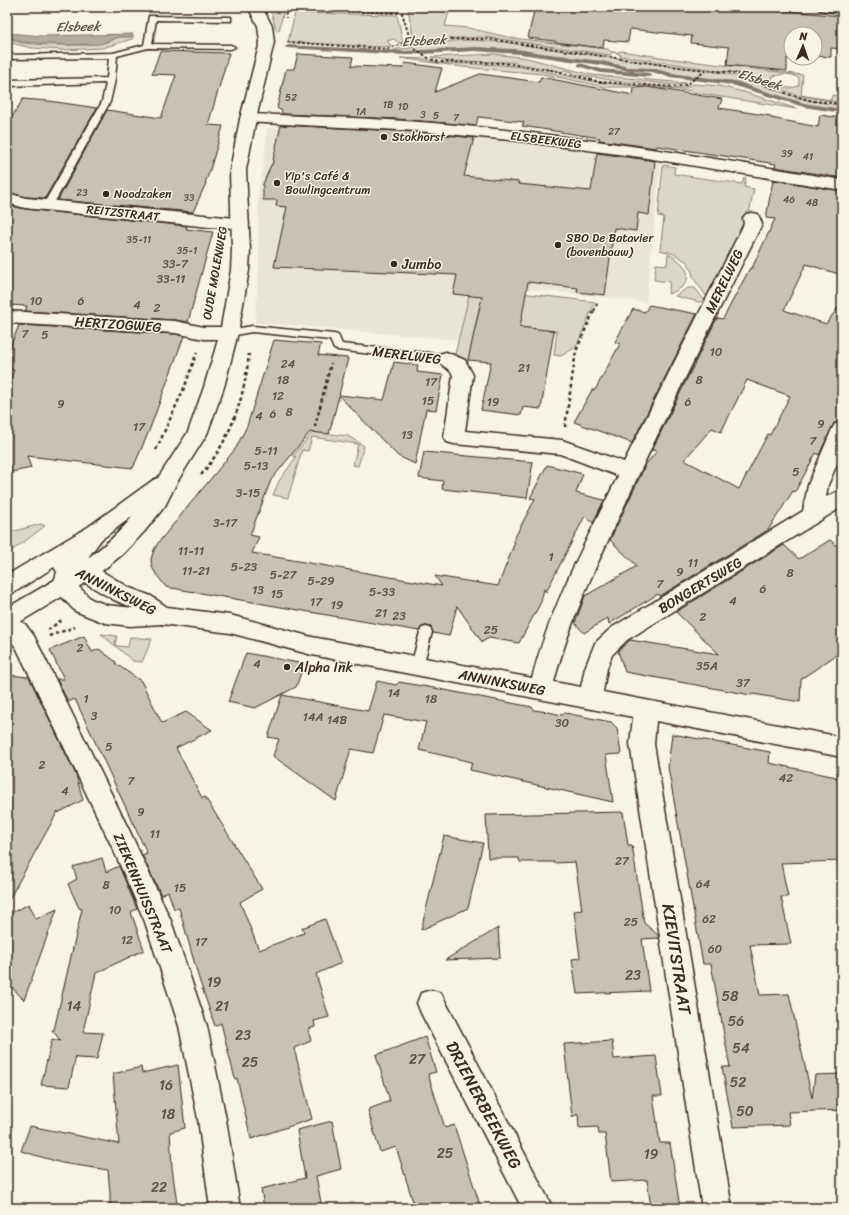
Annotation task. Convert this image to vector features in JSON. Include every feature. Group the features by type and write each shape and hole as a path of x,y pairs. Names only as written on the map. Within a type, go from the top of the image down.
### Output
{"street":[{"name":"OUDE MOLENWEG","path":"7,619 115,548 137,526 158,500 168,480 197,434 214,387 229,333 240,270 241,250 238,170 248,120 267,42 265,26 255,7"},
{"path":"825,7 842,9"},
{"name":"ELSBEEKWEG","path":"248,120 408,126 520,136 609,148 842,184"},
{"name":"REITZSTRAAT","path":"7,198 25,203 210,222 240,222"},
{"name":"MERELWEG","path":"541,690 546,666 553,645 628,472 753,224 752,218"},
{"name":"HERTZOGWEG","path":"7,318 31,318 175,327 204,333 229,333"},
{"name":"MERELWEG","path":"446,359 458,365 463,375 454,437 562,447 628,472"},
{"path":"813,513 818,484 842,429"},
{"name":"OUDE MOLENWEG","path":"7,586 46,561 95,533 168,480"},
{"name":"BONGERTSWEG","path":"590,699 596,668 603,650 619,634 744,558 813,513 842,497"},
{"name":"OUDE MOLENWEG","path":"73,575 95,533"},
{"name":"ANNINKSWEG","path":"46,561 73,575 108,586 122,594 143,602 162,615"},
{"name":"ANNINKSWEG","path":"73,575 83,605 105,614 130,617 162,615 230,624 312,646 842,747"},
{"name":"ZIEKENHUISSTRAAT","path":"7,624 17,630 26,644 122,842 154,914 193,1026 212,1118 225,1208"},
{"name":"KIEVITSTRAAT","path":"645,709 642,744 717,1208"},
{"name":"DRIENERBEEKWEG","path":"431,1003 538,1208"}],"lane":[{"path":"148,46 152,18 196,16 228,18"},
{"path":"7,57 113,55 148,46 231,48"},
{"path":"48,205 106,102 111,80 113,55"},
{"path":"7,83 111,80"},
{"path":"229,333 252,330 334,337 338,347"},
{"name":"MERELWEG","path":"338,347 446,359"},
{"path":"417,666 426,632"}],"path":[{"path":"286,9 402,12 411,42"},
{"path":"280,42 388,49 406,43 427,39 488,39 670,66 735,73 791,95 813,101 842,104"},
{"path":"406,43 411,48 430,59 439,62 503,63 615,84 644,84 676,87 686,85 707,70"},
{"path":"562,447 576,351 598,302"},
{"name":"OUDE MOLENWEG","path":"156,451 185,386 204,333"},
{"path":"315,427 334,349 338,347"}],"shaded area":[{"path":"267,7 283,8 279,31 276,30 272,14"},
{"path":"408,10 449,12 445,26 468,28 512,38 608,49 613,52 610,55 486,37 414,40"},
{"path":"295,13 397,15 403,42 399,43 394,39 387,41 391,45 390,46 383,47 288,42"},
{"path":"7,33 43,36 133,34 131,37 119,37 100,44 66,45 22,42 7,37"},
{"path":"134,36 132,39 102,48 63,50 32,48 7,42 7,37 22,43 46,45 87,45 106,42 119,37"},
{"path":"468,40 504,42 723,73 746,78 798,98 842,106 842,110 794,102 738,82 679,75 652,69 630,68 600,61 581,61 565,56 551,56 521,50 482,48 410,52 392,51 413,47 410,44"},
{"path":"621,51 803,75 801,95 831,100 832,95 842,97 842,103 799,96 743,74 620,56 620,54 614,52","holes":["785,74 793,75 799,78 799,85 792,88 781,86 772,79 773,76"]},
{"path":"494,54 527,58 592,75 686,83 675,85 649,82 623,82 572,74 573,72 564,70 562,72 510,62 447,61 431,57"},
{"path":"400,58 425,59 439,63 522,67 597,82 625,85 678,88 684,88 693,84 719,86 744,92 797,109 691,91 646,87 605,87 543,74 463,67"},
{"path":"267,128 396,130 477,137 661,163 646,302 456,281 471,287 458,340 255,322 259,264 258,193 264,164"},
{"path":"663,165 675,167 674,174 742,184 744,178 746,178 744,187 754,189 748,218 709,300 694,279 687,262 675,254 660,250 664,217 658,216"},
{"path":"668,254 682,264 688,275 683,286 668,294 670,282 654,280 656,264 667,265"},
{"path":"471,287 595,302 576,347 561,356 554,355 557,331 520,327 522,313 479,308 468,362 455,354"},
{"path":"688,288 695,288 705,301 699,302 675,296"},
{"path":"313,432 348,436 364,446 358,466 353,465 358,444 312,437 308,451 302,450 288,498 273,495 279,481 296,457 293,456"},
{"path":"41,524 45,526 7,553 7,533"},
{"path":"101,634 117,636 115,644 117,646 128,647 130,637 152,639 142,662 133,661"}],"building":[{"path":"535,7 745,7 842,16 842,49 831,48 831,57 823,56 823,26 783,26 783,66 787,66 787,71 727,65 729,47 691,43 692,36 630,29 628,42 604,40 603,48 528,38"},
{"path":"160,51 229,53 208,125 223,126 206,183 193,212 58,200 107,110 161,118 176,75 152,74"},
{"path":"298,54 353,57 351,66 402,68 405,63 442,68 435,92 480,74 539,82 541,77 633,95 634,88 647,87 722,99 719,108 771,116 771,118 818,127 820,115 841,118 839,134 842,135 842,178 775,167 776,164 657,146 656,148 599,140 600,138 522,126 524,122 478,117 476,126 397,119 282,114 282,111 277,108 286,69 294,69"},
{"path":"23,99 97,108 45,198 26,197 7,192 7,125"},
{"path":"281,125 418,132 474,138 464,176 519,182 518,184 591,191 597,153 655,161 649,215 638,213 636,231 614,228 605,295 577,292 578,288 528,282 520,327 554,331 541,409 523,407 521,415 481,410 491,362 468,360 482,297 453,294 457,275 274,267 287,207 276,206 277,200 263,200 263,184 272,165"},
{"path":"773,180 842,191 842,275 806,264 784,310 826,324 842,302 842,421 834,423 819,455 816,453 795,492 793,491 768,530 660,596 658,594 609,624 608,618 584,633 575,623 585,596 637,566 610,540 646,464 657,451 652,450 717,318 723,319 750,268 752,268 775,219 766,218","holes":["747,380 790,396 770,435 768,434 739,489 684,460 712,428 721,432"]},
{"path":"7,205 25,209 187,226 186,229 213,232 188,322 25,311 27,306 7,305"},
{"path":"649,305 697,314 632,443 574,422 592,390 595,390 620,344 615,342 633,309 645,312"},
{"path":"19,325 175,334 184,336 149,431 133,468 27,456 31,468 7,473 7,386 14,370 7,369 7,355"},
{"path":"274,340 321,344 318,355 348,358 339,395 384,400 394,362 418,365 417,372 443,375 436,410 426,409 415,464 398,456 339,396 329,434 310,432 271,480 250,535 259,537 252,553 442,586 435,576 498,586 515,542 513,541 535,499 530,498 547,465 583,474 576,493 604,500 593,523 585,516 546,592 544,589 541,602 519,643 489,638 482,642 457,606 449,636 433,633 431,627 426,626 422,627 419,631 166,587 152,567 151,559 154,550 158,543 236,448 247,426"},
{"path":"424,452 533,462 527,498 442,489 443,481 419,478"},
{"path":"830,540 842,550 842,651 801,679 800,702 753,694 751,695 625,672 618,651 630,640 719,654 676,612 784,545 799,559"},
{"path":"84,636 92,652 99,649 116,662 116,664 141,681 162,723 186,712 212,730 176,748 202,798 205,797 262,889 240,902 259,950 304,933 302,928 325,919 341,963 316,974 329,1017 314,1021 315,1027 308,1029 311,1041 294,1048 312,1119 251,1139 237,1078 235,1079 221,1023 215,1026 199,979 179,908 174,909 168,891 161,895 142,855 147,853 75,699 68,702 57,679 64,679 50,650"},
{"path":"246,653 304,664 296,687 255,708 228,702"},
{"path":"7,675 29,677 76,775 83,800 58,813 58,811 7,903"},
{"path":"377,681 396,685 399,682 434,688 532,707 534,710 562,715 565,713 611,722 617,728 621,754 606,755 613,802 470,770 472,762 419,750 426,722 384,715 373,753 351,749 336,801 273,756 279,739 268,737 282,695 368,711"},
{"path":"672,734 770,752 769,763 836,777 836,779 842,780 842,861 781,863 788,897 781,897 791,944 750,945 760,995 789,994 812,1098 815,1075 842,1074 842,1110 788,1112 790,1125 733,1127 722,1067 730,1067 711,964 703,964 668,767"},
{"path":"623,812 628,845 632,845 644,923 658,935 659,938 642,939 649,991 577,994 572,959 580,958 574,911 582,910 575,862 520,862 519,858 488,858 486,815"},
{"path":"444,836 483,843 468,908 421,930"},
{"path":"102,858 106,872 119,866 137,909 131,912 144,950 96,973 83,1032 103,1033 97,1059 77,1058 76,1056 69,1087 41,1085 52,1039 61,1041 52,1030 54,1030 82,909 79,908 68,884 77,879 73,867"},
{"path":"29,904 36,919 57,909 24,1000 7,982 7,915"},
{"path":"498,928 500,958 445,960"},
{"path":"425,1037 436,1072 428,1074 445,1128 454,1125 481,1208 415,1208 396,1147 380,1152 368,1111 369,1109 390,1101 376,1055"},
{"path":"612,1041 614,1059 656,1056 662,1096 653,1096 660,1143 670,1143 680,1208 651,1208 647,1180 611,1182 605,1134 599,1134 598,1127 579,1128 578,1114 572,1117 564,1044"},
{"path":"178,1065 185,1128 170,1132 172,1168 177,1204 164,1208 110,1208 108,1170 62,1163 21,1151 30,1126 119,1144 113,1074 141,1067 142,1073"},
{"path":"332,1121 341,1169 316,1176 322,1208 264,1208 261,1189 305,1178 297,1130"}],"waterway":[{"name":"Elsbeek","path":"288,47 405,53 475,49 520,52 600,63 628,69 652,70 670,75 733,83 806,106 842,111"},
{"name":"Elsbeek","path":"580,65 601,71 649,75"}],"place":[{"name":"Stokhorst","path":"384,137"},
{"name":"Yip's Café & Bowlingcentrum","path":"277,183"},
{"name":"Noodzaken","path":"106,194"},
{"name":"SBO De Batavier (bovenbouw)","path":"558,245"},
{"name":"Jumbo","path":"394,264"},
{"name":"Alpha Ink","path":"287,667"}]}
